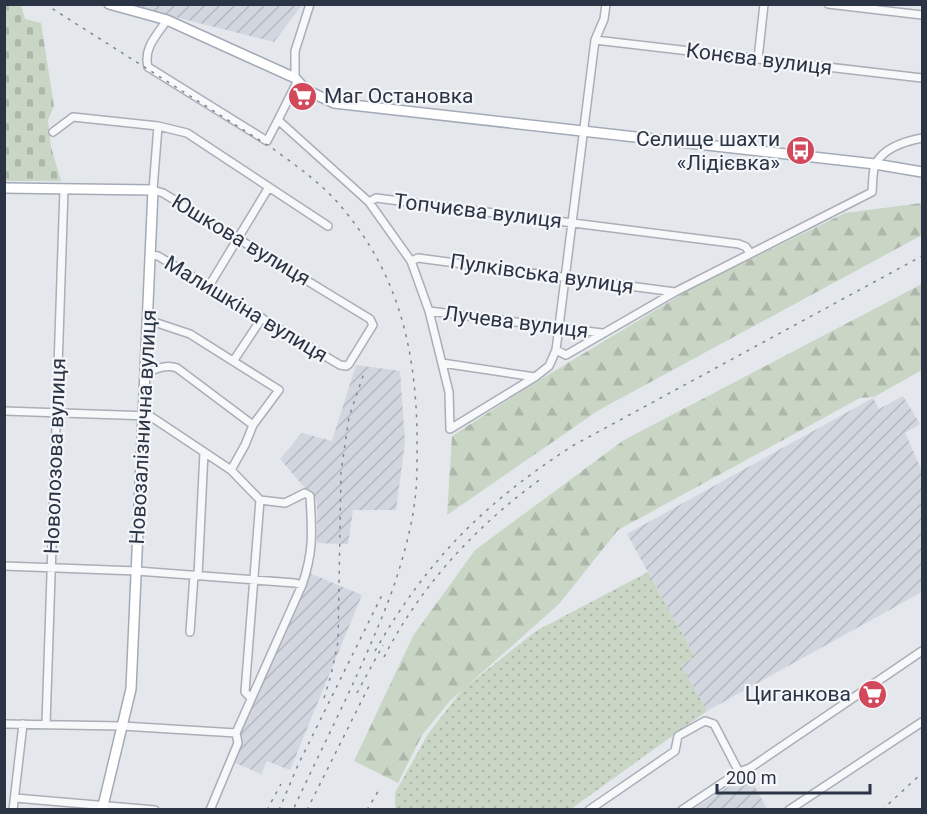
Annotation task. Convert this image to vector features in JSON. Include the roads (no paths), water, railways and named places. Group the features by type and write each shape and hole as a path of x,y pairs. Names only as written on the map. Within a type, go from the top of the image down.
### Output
{"main road":[{"path":"109,4 166,20 296,79 306,90 334,103 875,164 922,172"},
{"name":"Юшкова вулиця","path":"4,188 153,190"},
{"name":"Новозалізнична вулиця","path":"103,807 131,689 153,190"}],"street":[{"path":"166,20 147,50 145,57 148,67 267,141 296,79 295,51 310,4"},
{"path":"369,202 411,261 429,311 449,392 450,429 536,377 549,366 556,350 595,40 604,19 606,4"},
{"path":"758,59 764,4"},
{"path":"828,4 922,15"},
{"name":"Конєва вулиця","path":"595,40 922,78"},
{"path":"53,132 73,117 158,126 187,134 328,226"},
{"name":"Топчиєва вулиця","path":"278,120 369,202 376,198 739,244 746,247 750,253"},
{"name":"Новозалізнична вулиця","path":"153,190 158,126"},
{"path":"556,350 566,355 675,292 872,192 875,164 883,155 904,142 922,138"},
{"path":"209,286 269,187"},
{"name":"Новолозова вулиця","path":"46,724 64,189"},
{"name":"Юшкова вулиця","path":"153,190 163,193 372,321 372,327 350,364 340,365"},
{"name":"Малишкіна вулиця","path":"151,255 158,256 340,365"},
{"name":"Пулківська вулиця","path":"411,261 418,258 675,292"},
{"name":"Лучева вулиця","path":"429,311 602,333"},
{"path":"234,360 262,318"},
{"path":"148,320 190,334 279,390 253,425 231,470"},
{"path":"442,363 536,377"},
{"path":"145,373 171,365 253,425"},
{"path":"4,411 144,415 155,418 231,470 261,500 285,503 305,493 310,496 313,540 310,561 302,585 236,733 238,743 210,810"},
{"path":"190,632 204,452"},
{"path":"251,698 245,692 261,500"},
{"path":"4,566 137,571 302,585"},
{"path":"682,810 739,772 750,768 922,651"},
{"path":"589,810 675,751 678,736 705,721 714,724 739,772"},
{"path":"789,810 922,722"},
{"path":"4,724 122,726 236,733"},
{"path":"13,810 23,724"},
{"path":"15,798 155,810"}],"railway":[{"path":"45,4 272,148 319,184 344,210 363,235 378,260 400,313 416,399 416,488 409,531 403,558 376,633 293,810"},
{"path":"375,651 395,618 437,561 486,511 542,466 574,445 922,256"},
{"path":"324,698 338,642 341,472 349,417 364,373"},
{"path":"384,657 415,605 452,558 495,516 542,478"},
{"path":"279,810 298,765 383,593"},
{"path":"357,693 383,645"},
{"path":"307,810 369,686"},
{"path":"882,810 922,773"},
{"path":"267,810 281,784"},
{"path":"367,810 380,788"}],"place":[{"name":"Маг Остановка","path":"303,96"},
{"name":"Селище шахти «Лідієвка»","path":"801,151"},
{"name":"Циганкова","path":"872,694"}]}
